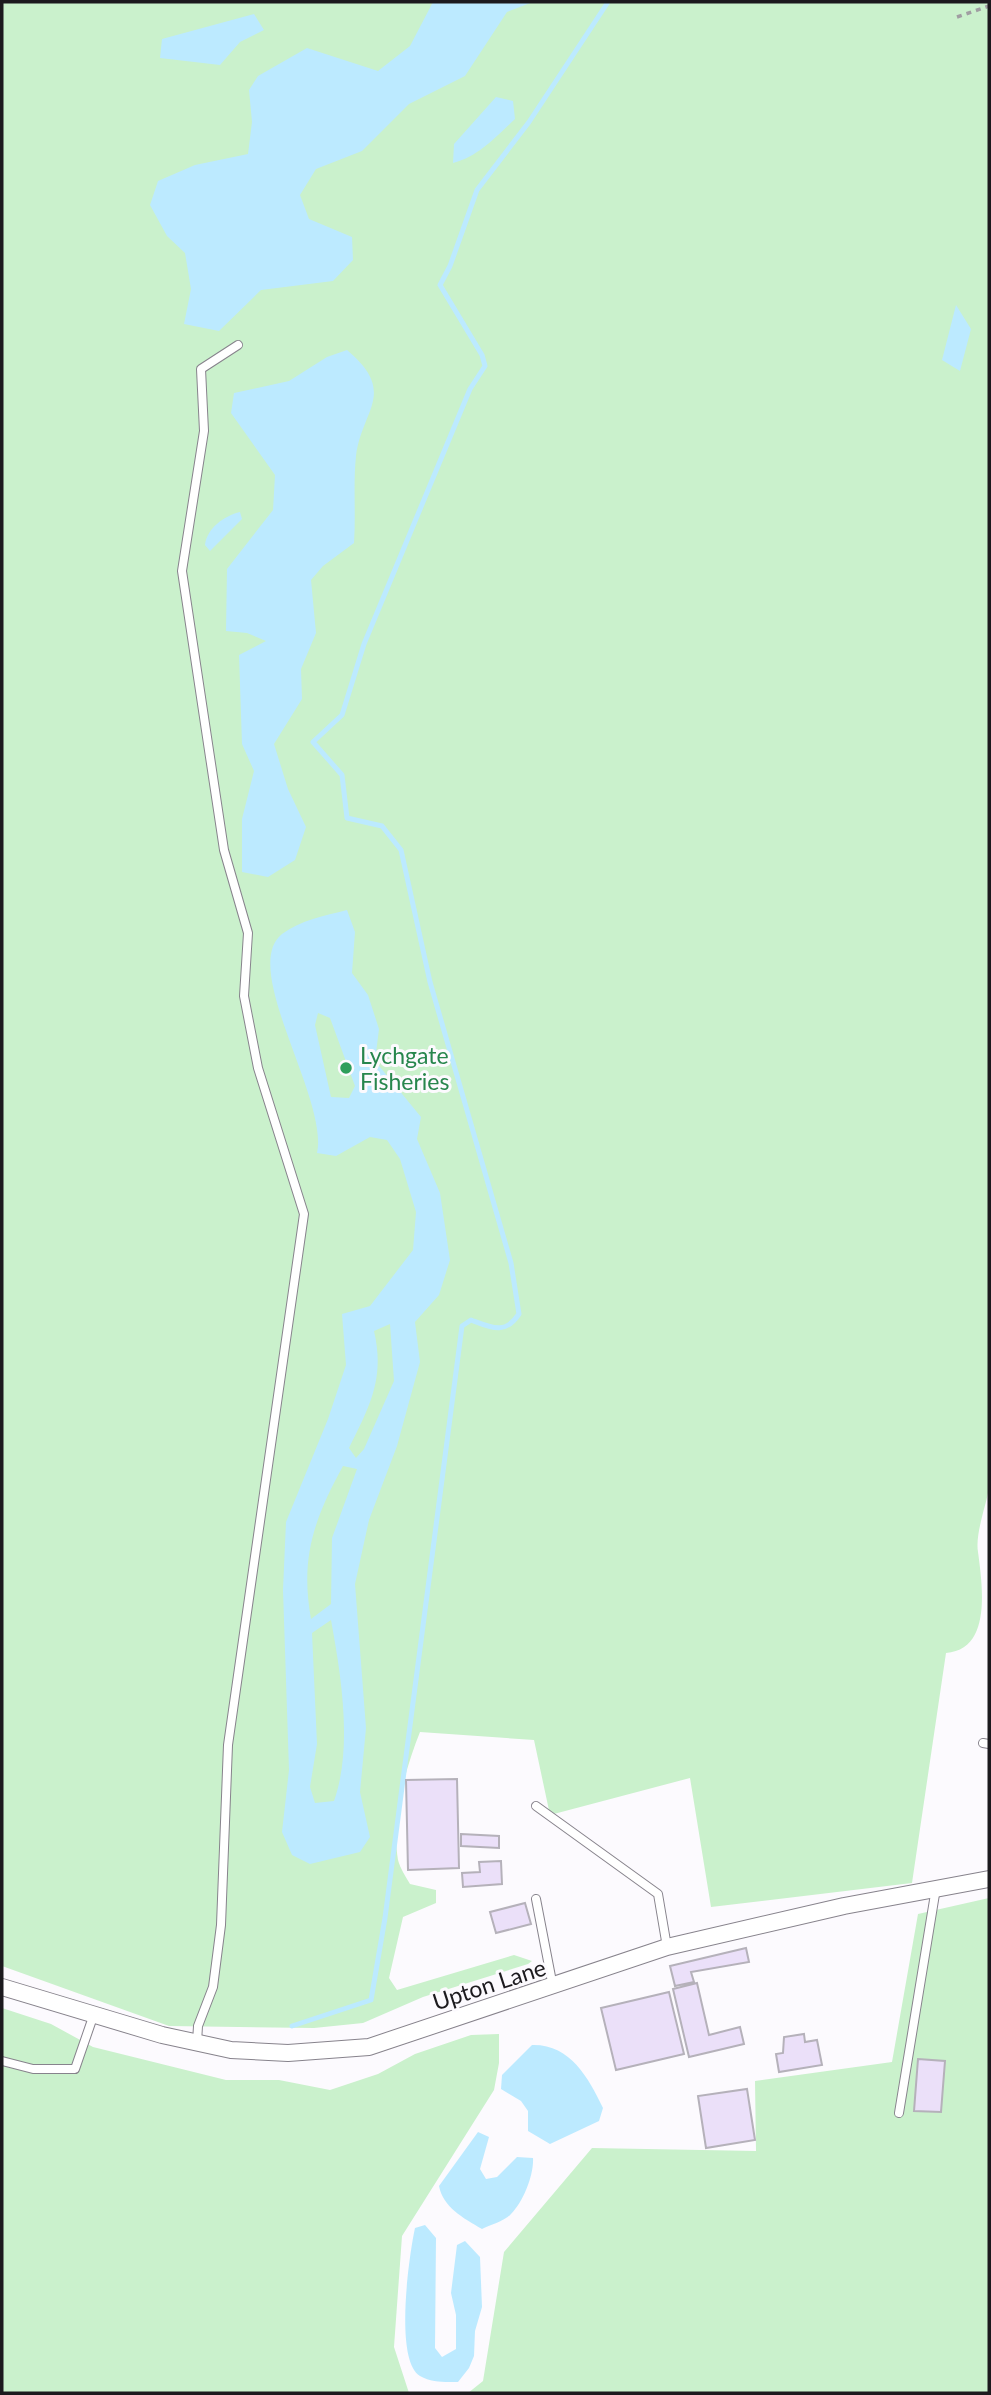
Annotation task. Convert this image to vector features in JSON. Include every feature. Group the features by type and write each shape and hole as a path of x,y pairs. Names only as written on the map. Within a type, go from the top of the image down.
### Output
{"street":[{"name":"Upton Lane","path":"2,1987 231,2050 288,2053 369,2046 667,1947 927,1889 989,1879"}],"lane":[{"path":"197,2042 198,2026 213,1987 220,1925 228,1745 304,1214 258,1068 244,996 248,933 224,849 182,571 204,431 201,369 238,345"},
{"path":"536,1806 658,1895 667,1947"},
{"path":"899,2113 927,1889"},
{"path":"536,1899 553,1987"},
{"path":"2,2061 33,2069 75,2069 94,2014"}],"path":[{"path":"957,17 989,6"}],"green space":[{"path":"2,2 989,2 989,1488 977,1545 981,1615 971,1641 960,1649 946,1653 912,1883 711,1907 690,1778 550,1815 534,1740 420,1732 401,1794 396,1844 399,1863 410,1884 436,1890 436,1903 403,1917 389,1978 397,1990 514,1955 532,1961 528,1964 423,1997 363,2023 314,2028 169,2026 2,1966"},
{"path":"989,1898 989,2393 468,2393 483,2381 504,2252 592,2148 756,2151 755,2081 892,2062 918,1914"},
{"path":"2,2008 51,2024 93,2047 226,2080 279,2080 330,2090 378,2074 415,2054 471,2035 499,2034 499,2063 494,2090 402,2236 394,2347 409,2393 2,2393"}],"water":[{"path":"433,2 533,2 507,12 465,76 409,104 362,151 316,169 300,195 309,219 352,237 353,260 333,281 261,290 219,331 184,324 191,289 185,253 167,236 150,205 158,181 195,165 248,154 252,122 249,90 258,76 307,48 378,71 410,46"},
{"path":"254,14 264,30 240,42 220,65 160,58 162,39"},
{"path":"496,97 513,101 515,119 479,151 453,163 454,144"},
{"path":"956,305 971,329 960,371 942,360"},
{"path":"347,350 371,378 374,390 373,402 356,456 354,543 323,566 311,580 316,633 301,669 302,699 274,744 288,789 306,827 295,860 268,877 242,872 242,819 254,771 242,744 239,655 266,641 247,633 226,631 227,569 273,510 275,475 231,413 234,393 289,381 327,357"},
{"path":"240,512 242,519 210,551 205,545 209,533 222,520"},
{"path":"347,910 355,932 352,973 368,995 379,1029 375,1061 421,1117 417,1139 440,1193 450,1260 439,1295 415,1322 420,1362 397,1446 369,1520 355,1584 366,1728 360,1792 370,1837 360,1852 310,1864 292,1855 282,1832 289,1770 283,1590 286,1522 328,1419 346,1365 342,1314 370,1306 413,1250 416,1212 400,1159 387,1140 370,1137 336,1156 317,1153 317,1129 311,1101 277,1004 271,975 272,951 282,934 305,922","holes":["318,1013 330,1018 355,1086 349,1098 331,1097 315,1025","390,1324 394,1381 364,1449 356,1458 349,1448 369,1405 376,1378 378,1363 374,1331","343,1466 357,1469 332,1538 331,1604 311,1619 307,1577 309,1558 324,1504","331,1620 341,1687 344,1735 340,1780 334,1801 315,1803 310,1787 317,1744 312,1633"]},
{"path":"532,2045 557,2050 576,2064 603,2108 599,2121 550,2144 528,2131 528,2111 521,2101 501,2089 502,2075"},
{"path":"478,2132 489,2137 480,2169 486,2179 497,2177 517,2157 533,2158 530,2180 515,2209 505,2219 482,2229 449,2206 439,2186"},
{"path":"425,2225 436,2238 435,2348 442,2357 456,2349 456,2315 451,2293 457,2245 465,2241 480,2257 482,2307 475,2331 474,2356 458,2382 434,2381 420,2376 412,2366 407,2350 405,2307 410,2261 415,2228"}],"building":[{"path":"457,1779 459,1868 408,1870 406,1780"},
{"path":"461,1834 499,1836 499,1848 461,1846"},
{"path":"501,1861 502,1884 463,1887 462,1873 480,1872 479,1862"},
{"path":"525,1903 531,1924 496,1933 490,1912"},
{"path":"746,1948 749,1962 691,1972 694,1982 675,1986 670,1966"},
{"path":"697,1983 709,2035 740,2027 744,2044 689,2057 673,1989"},
{"path":"669,1992 684,2054 616,2070 601,2008"},
{"path":"804,2034 805,2042 817,2040 822,2065 779,2072 776,2054 783,2053 784,2037"},
{"path":"918,2059 945,2061 941,2112 914,2111"},
{"path":"747,2089 755,2140 706,2148 698,2096"}],"waterway":[{"path":"292,2026 371,2000 385,1918 462,1326 471,1320 492,1327 503,1327 514,1321 519,1314 511,1263 430,982 401,850 382,826 347,818 342,775 313,742 342,715 364,644 470,389 485,366 482,355 440,285 450,266 477,190 529,122 608,2"}],"place":[{"name":"Lychgate Fisheries","path":"346,1068"}]}
